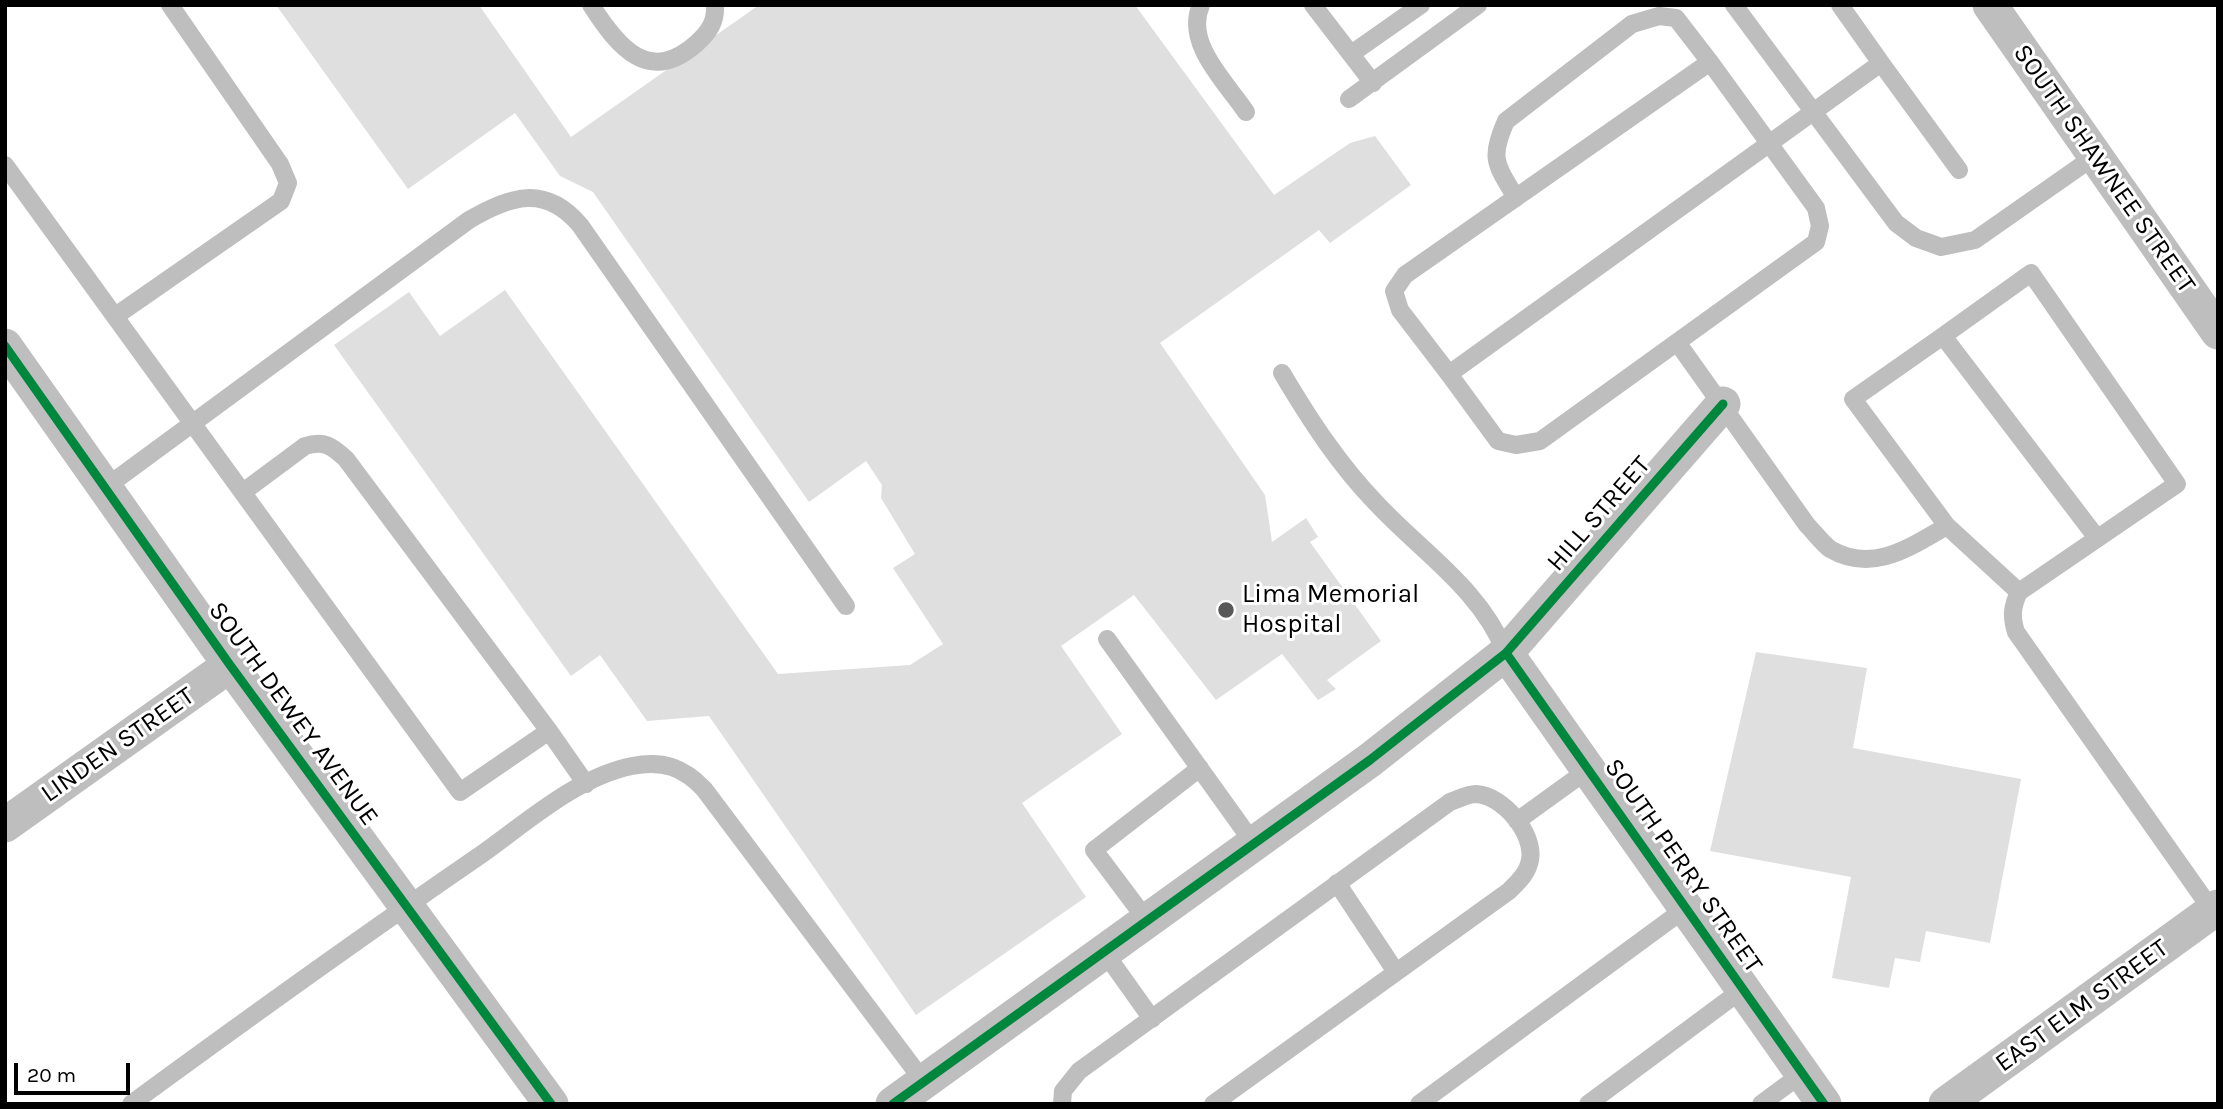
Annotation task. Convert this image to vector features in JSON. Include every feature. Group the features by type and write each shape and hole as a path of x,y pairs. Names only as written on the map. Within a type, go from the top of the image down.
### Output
{"street":[{"name":"SOUTH SHAWNEE STREET","path":"1990,5 2218,332"},
{"name":"SOUTH DEWEY AVENUE","path":"5,346 230,665 551,1104"},
{"name":"HILL STREET","path":"931,1093 1105,953 1370,760 1506,653 1723,404"},
{"name":"SOUTH PERRY STREET","path":"1506,653 1824,1104"},
{"name":"LINDEN STREET","path":"5,825 230,665"},
{"name":"EAST ELM STREET","path":"1946,1104 2216,913"},
{"path":"893,1104 931,1093"}],"lane":[{"path":"117,315 281,201 288,183 280,164 170,5"},
{"path":"591,5 623,49 653,63 680,56 697,43 711,27 715,5"},
{"path":"1201,5 1196,17 1199,40 1246,112"},
{"path":"1313,5 1373,82"},
{"path":"1351,54 1421,5"},
{"path":"1349,99 1478,5"},
{"path":"1734,5 1896,223 1916,237 1941,247 1975,240 2095,156"},
{"path":"1840,5 1959,170"},
{"path":"1516,198 1496,163 1497,141 1506,121 1632,24 1659,16 1676,18 1710,62 1816,208 1820,226 1816,242 1540,441 1516,444 1497,441 1400,310 1394,291 1405,275 1516,198 1710,62"},
{"path":"1449,374 1881,63"},
{"path":"5,165 117,315 460,792 549,731"},
{"path":"106,487 192,421 469,220 512,199 549,200 562,207 580,225 846,606"},
{"path":"2019,592 1947,526 1853,399 2031,273 2177,484 2019,592 2012,606 2016,632 2216,913"},
{"path":"1943,336 2096,538"},
{"path":"1677,342 1807,525 1830,548 1869,561 1895,555 1947,526"},
{"path":"1282,373 1311,421 1357,483 1415,542 1469,591 1497,631 1506,653"},
{"path":"243,492 305,446 316,443 331,445 346,460 586,784"},
{"path":"1107,639 1254,844"},
{"path":"131,1104 406,906 586,784 606,774 655,763 674,766 690,775 931,1093"},
{"path":"1148,922 1094,850 1200,768"},
{"path":"1517,821 1589,769"},
{"path":"1062,1104 1063,1091 1079,1071 1450,802 1474,793 1496,798 1517,821 1526,840 1531,859 1523,876 1509,891 1213,1104"},
{"path":"1337,883 1396,972"},
{"path":"1419,1104 1686,908"},
{"path":"1105,953 1152,1019"},
{"path":"1588,1104 1743,989"},
{"path":"1761,1104 1802,1073"}],"building":[{"path":"276,5 479,5 571,137 759,5 1135,5 1274,195 1350,143 1375,136 1411,185 1330,243 1319,230 1160,343 1265,495 1272,542 1306,518 1318,537 1310,542 1381,641 1327,680 1336,689 1318,700 1282,654 1216,700 1134,595 1061,646 1122,734 1022,803 1086,897 916,1015 709,716 647,721 600,655 571,676 334,345 409,292 440,336 505,290 778,674 910,665 943,644 893,568 915,554 881,498 882,485 866,461 809,502 593,192 560,176 515,113 408,189"},
{"path":"1756,652 1867,668 1853,748 2021,779 1990,943 1926,931 1920,962 1895,958 1889,988 1832,978 1851,877 1710,851"}],"cycle path":[{"path":"5,346 230,665 551,1104"},
{"path":"893,1104 1370,760 1506,653 1723,404"},
{"path":"1506,653 1824,1104"}],"place":[{"name":"Lima Memorial Hospital","path":"1226,610"}]}
